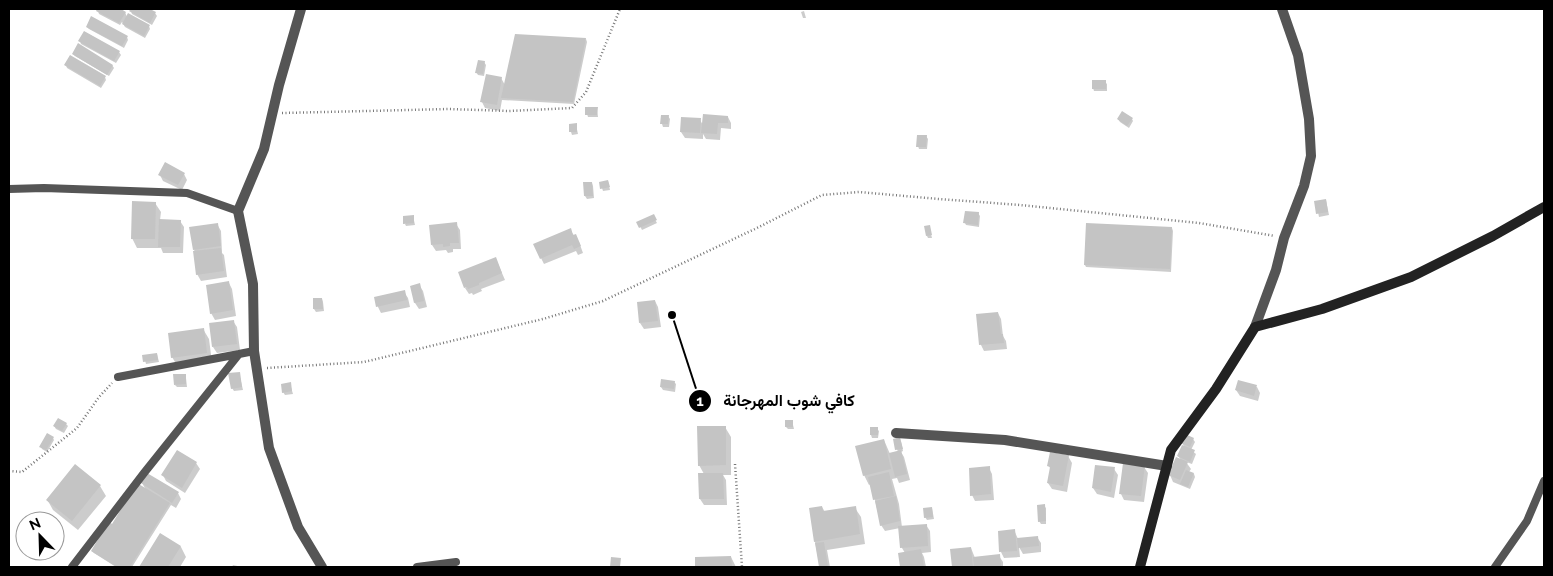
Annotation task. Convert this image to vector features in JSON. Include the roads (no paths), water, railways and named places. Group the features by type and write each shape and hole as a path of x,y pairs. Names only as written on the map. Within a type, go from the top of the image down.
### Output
{"street":[{"path":"300,9 264,149 238,211 253,284 254,351 270,448 298,527 322,567"},
{"path":"1140,567 1171,450 1216,389 1256,327 1276,270 1284,238 1304,186 1311,156 1309,119 1300,64 1282,9"},
{"path":"1256,327 1322,310 1411,277 1493,236 1544,207"},
{"path":"896,433 1005,440 1167,466"}],"lane":[{"path":"9,189 44,188 187,193 238,211"},
{"path":"118,377 254,351"},
{"path":"72,567 239,354"},
{"path":"1495,567 1527,521 1544,481"},
{"path":"417,567 456,562"}],"place":[{"name":"كافي شوب المهرجانة","path":"672,315"}]}
